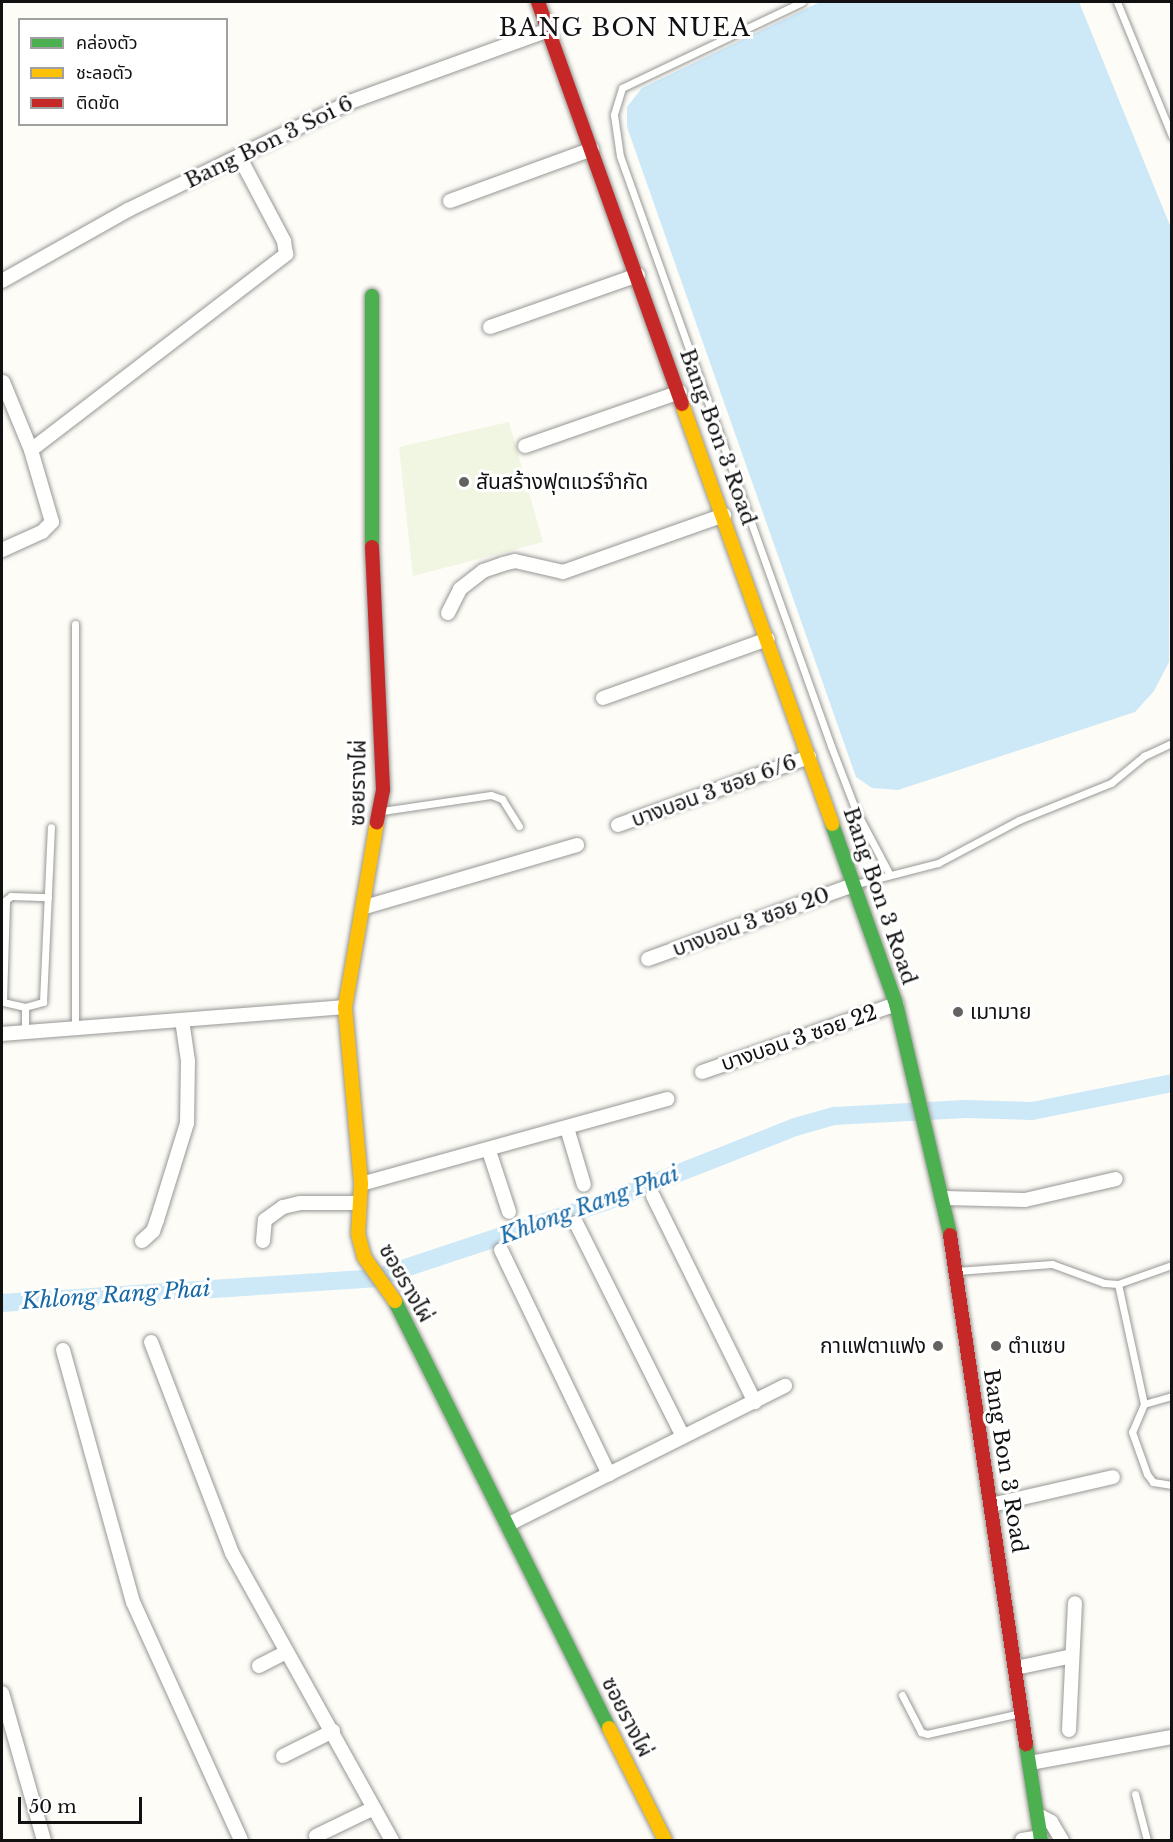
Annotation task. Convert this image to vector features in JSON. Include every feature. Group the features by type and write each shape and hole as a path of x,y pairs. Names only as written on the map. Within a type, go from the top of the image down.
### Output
{"main road":[{"name":"Bang Bon 3 Road","path":"538,2 724,514 896,1004 944,1198 1041,1839"},
{"name":"ซอยรางไผ่","path":"372,296 372,584 382,811 345,1007 361,1184 358,1234 364,1257 390,1291 665,1840"}],"street":[{"name":"Bang Bon 3 Soi 6","path":"2,281 128,210 350,102 549,30"},
{"path":"450,201 592,149"},
{"path":"31,450 286,254 284,241 239,156"},
{"path":"490,327 638,275"},
{"path":"2,550 42,532 52,522 31,450 3,382"},
{"path":"525,446 680,392"},
{"path":"448,613 459,588 483,571 515,561 563,572 724,514"},
{"path":"603,698 768,639"},
{"name":"บางบอน 3 ซอย 6/6","path":"618,825 809,757"},
{"path":"365,907 577,844"},
{"name":"บางบอน 3 ซอย 20","path":"648,959 854,885"},
{"name":"บางบอน 3 ซอย 22","path":"702,1072 896,1004"},
{"path":"2,1034 345,1007"},
{"path":"142,1241 153,1231 187,1122 188,1061 182,1020"},
{"path":"361,1184 489,1151 667,1098"},
{"path":"567,1128 584,1185"},
{"path":"489,1151 508,1212"},
{"path":"944,1198 1025,1200 1116,1179"},
{"path":"653,1196 755,1402"},
{"path":"263,1241 265,1220 283,1207 359,1203"},
{"path":"576,1223 683,1437"},
{"path":"501,1250 609,1474"},
{"path":"151,1342 232,1553 392,1840"},
{"path":"63,1350 133,1602 241,1840"},
{"path":"507,1525 785,1386"},
{"path":"991,1505 1113,1477"},
{"path":"1069,1730 1075,1603"},
{"path":"259,1665 286,1652"},
{"path":"1016,1668 1072,1656"},
{"path":"2,1693 44,1840"},
{"path":"283,1756 333,1731"},
{"path":"1030,1763 1172,1737"},
{"path":"316,1836 374,1808"},
{"path":"1038,1815 1051,1822 1062,1840"},
{"path":"1022,1840 1041,1839"}],"lane":[{"path":"802,2 622,88 614,115 620,156 831,746 856,811 890,875"},
{"path":"1117,2 1172,136"},
{"path":"75,624 75,1028"},
{"path":"854,885 938,862 1019,820 1111,783 1144,756 1172,743"},
{"path":"382,811 491,795 502,799 519,826"},
{"path":"48,897 11,896 6,900 3,1002 25,1007 43,1002 48,897 51,827"},
{"path":"25,1007 25,1032"},
{"path":"955,1272 1052,1264 1104,1283 1118,1284 1172,1266"},
{"path":"1118,1284 1144,1404 1132,1432 1140,1461 1153,1482 1172,1485"},
{"path":"1144,1404 1172,1396"},
{"path":"902,1695 921,1732 927,1734 1023,1713"},
{"path":"1135,1794 1147,1840"}],"green space":[{"name":"สันสร้างฟุตแวร์จำกัด","path":"509,422 543,542 413,576 399,447"}],"water":[{"path":"820,2 1079,2 1171,228 1169,662 1154,691 1135,712 898,790 872,788 856,777 627,127 627,107 642,88"}],"waterway":[{"name":"Khlong Rang Phai","path":"2,1303 375,1278 605,1202 795,1127 834,1116 966,1109 1032,1111 1172,1083"}],"traffic: fast":[{"path":"372,296 372,547"},
{"path":"832,824 896,1004 950,1235"},
{"path":"395,1301 609,1728"},
{"path":"1026,1744 1041,1840"}],"traffic: slow":[{"path":"682,404 832,824"},
{"path":"377,822 345,1007 361,1184 358,1234 364,1257 395,1301"},
{"path":"609,1728 665,1840"}],"traffic: jam":[{"path":"538,2 682,404"},
{"path":"372,547 383,790 377,822"},
{"path":"950,1235 1026,1744"}],"place":[{"name":"สันสร้างฟุตแวร์จำกัด","path":"464,482"},
{"name":"เมามาย","path":"958,1012"},
{"name":"กาแฟตาแฟง","path":"938,1346"},
{"name":"ตำแซบ","path":"996,1346"}],"district":[{"name":"BANG BON NUEA","path":"625,28"}]}
